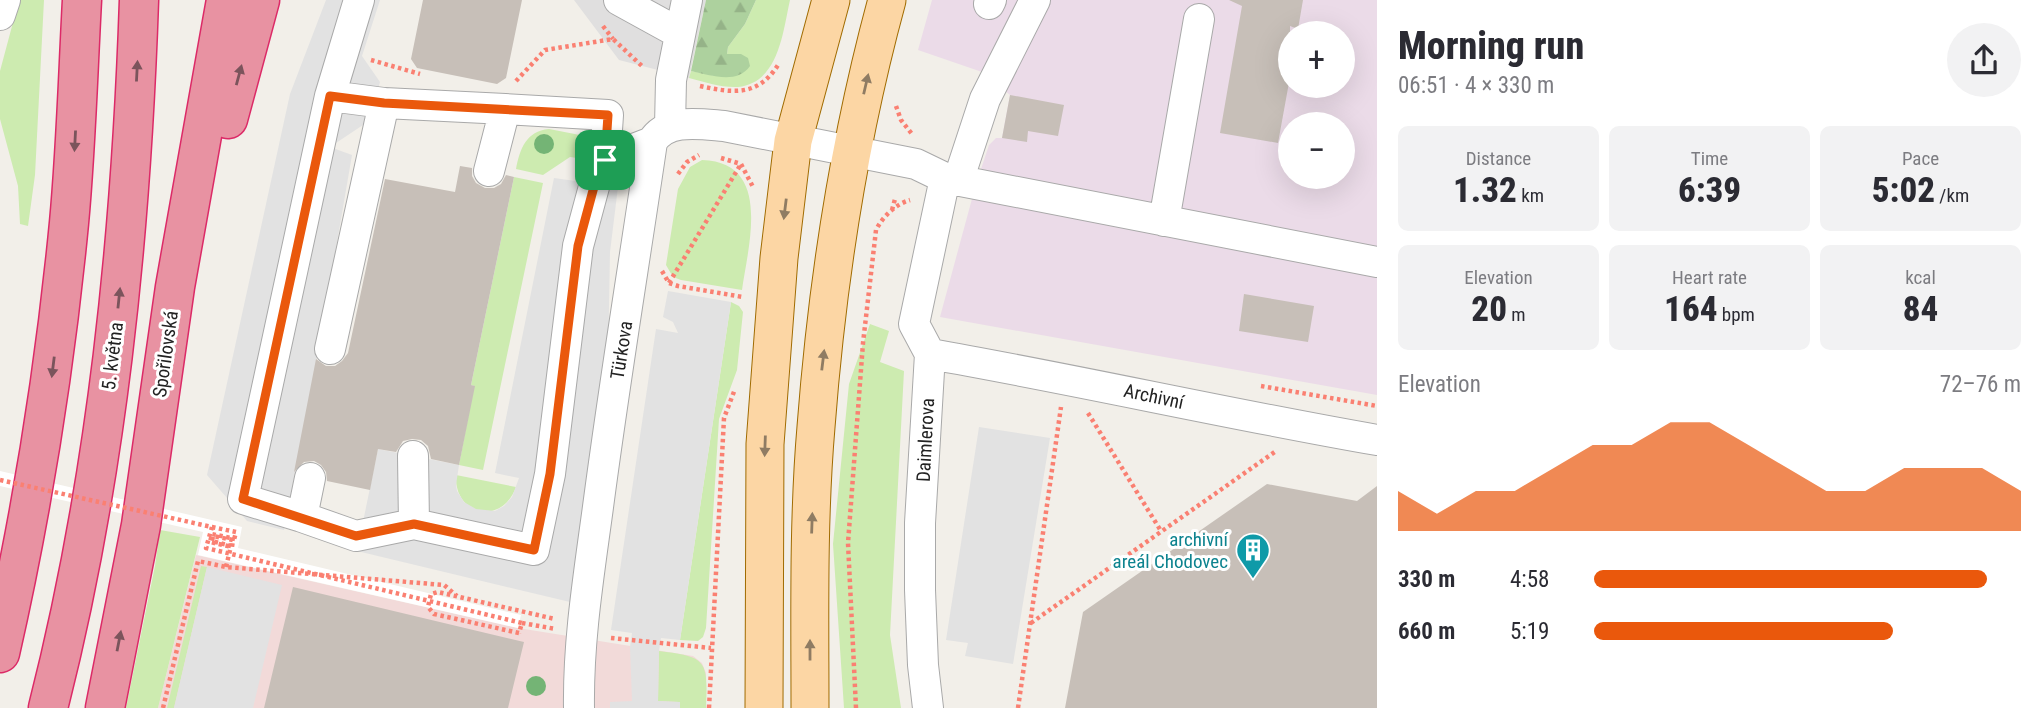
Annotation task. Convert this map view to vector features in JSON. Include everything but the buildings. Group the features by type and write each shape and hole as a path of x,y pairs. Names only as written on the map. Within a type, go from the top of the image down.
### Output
{"highway":[{"path":"0,653 52,377 69,222 82,0"},
{"name":"5. května","path":"48,708 99,456 119,300 133,144 139,0"},
{"path":"85,535 156,268 207,0"},
{"name":"Spořilovská","path":"105,708 141,525 186,216 226,0"},
{"path":"141,525 214,176 260,0"},
{"path":"0,582 29,505"}],"main road":[{"path":"764,708 765,444 779,258 793,141 831,0"},
{"path":"810,708 810,592 816,428 850,151 887,0"}],"street":[{"path":"0,15 5,0"},
{"path":"330,96 384,103 507,98 608,115 605,160 595,183 578,246 550,474 534,550 414,524 356,536 243,499 330,96 359,0"},
{"path":"619,0 679,33"},
{"name":"Türkova","path":"579,708 582,632 661,134 687,0"},
{"path":"930,354 914,324 951,179 985,99 1035,0"},
{"path":"1164,220 1199,19"},
{"path":"489,172 507,98"},
{"path":"330,349 384,103"},
{"path":"605,160 661,134 697,124 724,126 916,164 951,179 1377,262"},
{"name":"Archivní","path":"930,354 1377,440"},
{"name":"Daimlerova","path":"928,708 923,665 920,523 930,354"},
{"path":"413,456 414,524"},
{"path":"302,517 310,478"}],"path":[{"path":"507,98 545,50 613,40 647,71"},
{"path":"343,53 428,76"},
{"path":"695,85 731,93 757,86 770,75 782,57"},
{"path":"895,99 901,120 916,137"},
{"path":"675,179 691,158 702,154"},
{"path":"669,283 741,164 717,156"},
{"path":"856,708 848,543 863,343 876,230 902,202 921,197 951,179"},
{"path":"892,211 895,198"},
{"path":"660,263 669,283 749,298"},
{"path":"1065,378 1161,531"},
{"path":"1018,708 1065,378"},
{"path":"1030,623 1308,428"},
{"path":"0,480 236,532 231,554"},
{"path":"212,527 206,548 548,628"},
{"path":"226,567 229,556 231,546 212,541 213,536 233,540 232,547 221,545 210,542 212,534 235,539"},
{"path":"163,708 198,561 226,567 444,585 457,596"},
{"path":"522,623 519,633 434,614 428,607 431,594 438,592 553,617 565,629"},
{"path":"604,637 711,648"}],"shaded area":[{"path":"326,0 380,0 362,56 380,82 369,121 330,147 352,155 284,530 247,521 207,475 290,94"},
{"path":"574,0 706,0 689,78 619,60"},
{"path":"932,0 1377,0 1377,395 940,317 976,184 989,145 996,138 1002,138 1010,95 982,72 918,50"},
{"path":"554,178 618,187 610,252 608,362 570,602 357,551 378,449 459,465 457,491 464,502 476,509 495,511 512,497 519,478 495,473"},
{"path":"668,291 731,302 680,640 661,638 659,651 658,701 680,702 680,708 610,708 610,702 632,701 632,633 611,630 656,329 678,333 673,322 663,317"},
{"path":"979,427 1050,438 1013,664 965,656 968,643 946,640"},
{"path":"196,555 518,628 693,656 702,663 706,673 706,708 158,708"},
{"path":"207,567 282,585 253,708 174,708"}],"green space":[{"path":"19,0 44,0 35,175 28,226 20,224 18,186 0,119 0,71"},
{"path":"706,0 756,0 745,24 728,47 727,54 741,54 748,58 750,66 745,72 723,77 691,71"},
{"path":"756,0 790,0 777,54 771,66 752,83 738,87 720,86 689,78 691,71 716,76 741,55 727,54 728,47 745,24"},
{"path":"549,129 585,136 587,153 584,159 570,157 543,175 516,169 525,142 535,133"},
{"path":"702,160 724,164 739,175 747,190 751,230 742,290 681,280 673,277 666,265 678,189 690,167"},
{"path":"514,177 543,183 483,470 459,465 474,386 471,385"},
{"path":"731,302 743,312 737,370 719,419 706,628 703,637 698,641 680,640"},
{"path":"870,324 889,331 880,362 904,371 890,635 901,708 844,708 833,544 849,384"},
{"path":"456,475 516,487 500,507 480,511 463,500 457,489"},
{"path":"160,530 200,537 158,708 126,708 155,566"},
{"path":"201,566 207,567 174,708 167,708"},
{"path":"659,651 687,656 701,664 705,670 706,708 680,708 679,702 658,701"}],"pier":[{"path":"0,471 242,527 238,548 521,615 518,628 198,555 203,532 0,486"}],"place":[{"name":"archivní areál Chodovec","path":"1253,580"}],"route":[{"path":"330,96 384,103 608,115 605,160 595,183 578,246 550,474 534,550 414,524 356,536 243,499 330,96"}]}
